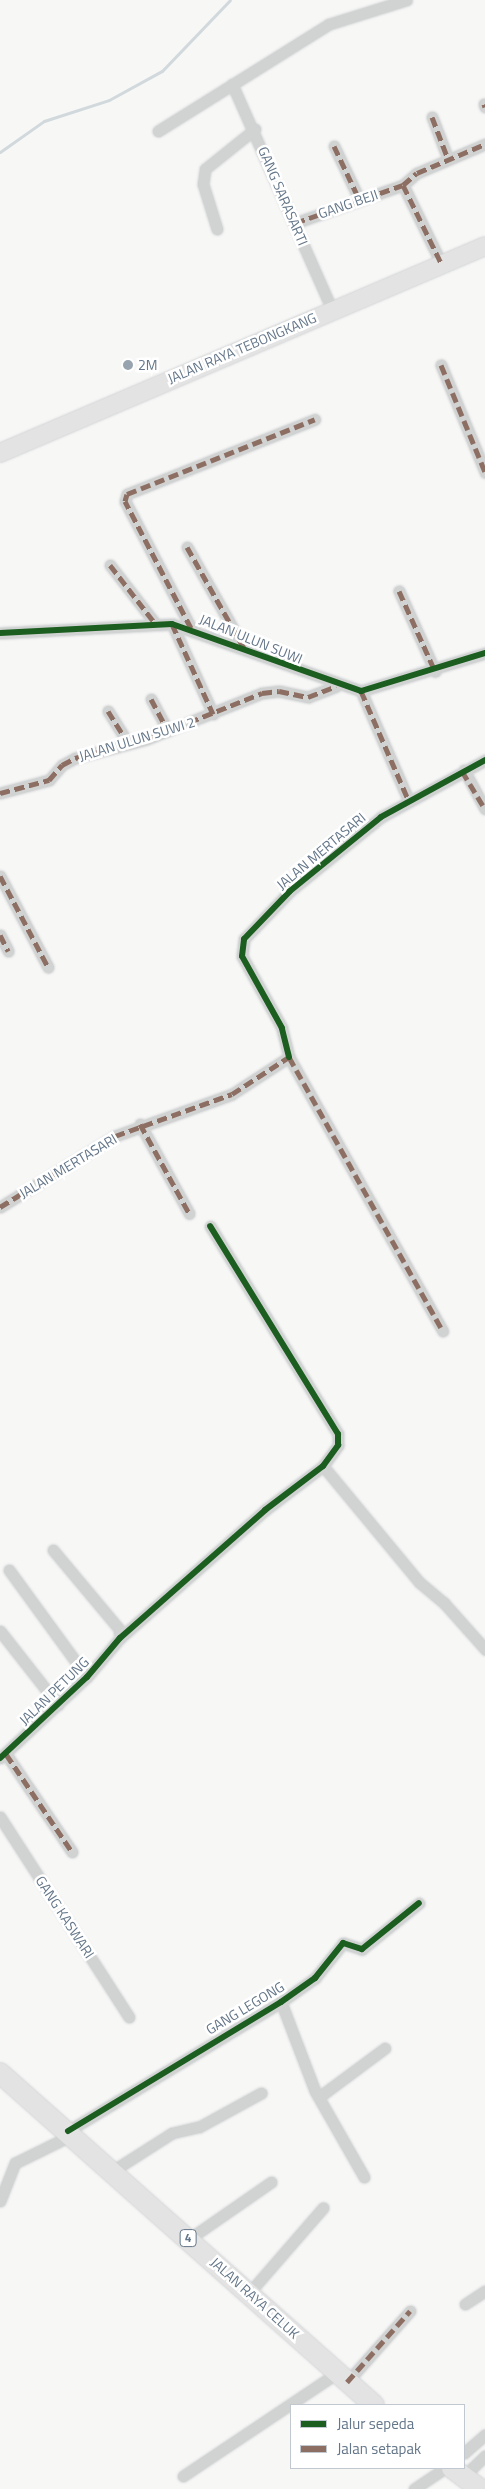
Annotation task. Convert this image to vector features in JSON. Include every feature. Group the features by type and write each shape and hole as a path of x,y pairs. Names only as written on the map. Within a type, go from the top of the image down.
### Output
{"highway":[{"name":"JALAN RAYA CELUK","path":"0,2073 114,2170 189,2240 373,2404"},
{"path":"463,2471 480,2489"}],"main road":[{"name":"JALAN RAYA TEBONGKANG","path":"0,453 485,246"}],"street":[{"path":"158,131 329,24 406,0"},
{"name":"GANG SARASARTI","path":"232,84 255,129 332,310"},
{"path":"432,117 448,159"},
{"path":"217,229 202,184 204,168 255,129"},
{"name":"GANG BEJI","path":"294,223 403,185 448,159 485,144"},
{"path":"334,146 359,199"},
{"path":"403,185 442,265"},
{"path":"441,365 485,472"},
{"path":"191,628 124,500 127,494 315,419"},
{"path":"187,547 245,650"},
{"path":"110,565 154,622"},
{"path":"399,591 435,670"},
{"name":"JALAN ULUN SUWI","path":"0,633 154,622 172,624 191,628 336,686 361,691 435,670 485,653"},
{"path":"172,624 213,714"},
{"name":"JALAN ULUN SUWI 2","path":"0,793 37,785 68,761 168,731 269,692 308,697 336,686"},
{"path":"361,691 408,798"},
{"path":"151,699 168,731"},
{"path":"108,710 127,742"},
{"name":"JALAN MERTASARI","path":"0,1207 140,1124 232,1094 288,1057 282,1028 242,956 244,939 290,891 408,798 485,760"},
{"path":"464,770 485,809"},
{"path":"0,876 48,967"},
{"path":"0,935 8,951"},
{"path":"288,1057 443,1331"},
{"path":"140,1124 189,1213"},
{"name":"JALAN PETUNG","path":"3,1756 87,1677 120,1638 265,1510 323,1466 338,1444 338,1434 210,1226"},
{"path":"323,1466 419,1582 444,1603 485,1649"},
{"path":"53,1550 119,1629 120,1638"},
{"path":"9,1570 87,1677"},
{"path":"0,1631 58,1705"},
{"path":"3,1756 72,1852"},
{"name":"GANG KASWARI","path":"0,1817 130,2017"},
{"name":"GANG LEGONG","path":"0,2201 15,2163 70,2133 281,2002 315,1978 343,1943 362,1950 419,1903"},
{"path":"281,2002 319,2097 364,2177"},
{"path":"319,2097 385,2048"},
{"path":"114,2170 172,2133 199,2127 261,2093"},
{"path":"189,2240 271,2182"},
{"path":"249,2293 323,2208"},
{"path":"464,2304 485,2291"},
{"path":"299,2404 342,2377 410,2312"},
{"path":"183,2476 290,2409"},
{"path":"465,2452 485,2435"},
{"path":"463,2471 485,2456"},
{"path":"414,2489 444,2469"}],"waterway":[{"path":"0,152 44,121 109,100 162,71 230,0"}],"marked path":[{"path":"432,117 448,159"},
{"path":"295,223 403,185 417,173 485,144"},
{"path":"334,146 359,199"},
{"path":"403,185 442,265"},
{"path":"441,365 485,472"},
{"path":"191,628 125,501 127,494 315,419"},
{"path":"187,547 245,650"},
{"path":"110,565 154,622"},
{"path":"399,591 435,671"},
{"path":"172,624 213,714"},
{"path":"0,793 49,780 62,765 75,758 147,739 262,693 279,691 308,697 336,686"},
{"path":"361,691 408,799"},
{"path":"151,699 168,731"},
{"path":"108,711 127,742"},
{"path":"462,771 485,809"},
{"path":"0,876 48,967"},
{"path":"0,935 8,951"},
{"path":"289,1057 443,1331"},
{"path":"0,1207 115,1136 232,1094 289,1057"},
{"path":"140,1124 189,1213"},
{"path":"6,1754 72,1852"},
{"path":"347,2382 410,2311"}],"cycle path":[{"path":"0,633 172,624 361,691 485,653"},
{"path":"289,1057 282,1028 242,956 244,939 290,891 381,817 485,760"},
{"path":"0,1758 87,1677 120,1638 265,1510 323,1466 338,1445 338,1434 210,1226"},
{"path":"68,2131 281,2002 315,1978 343,1943 362,1949 419,1903"}],"place":[{"name":"2M","path":"128,365"}]}
